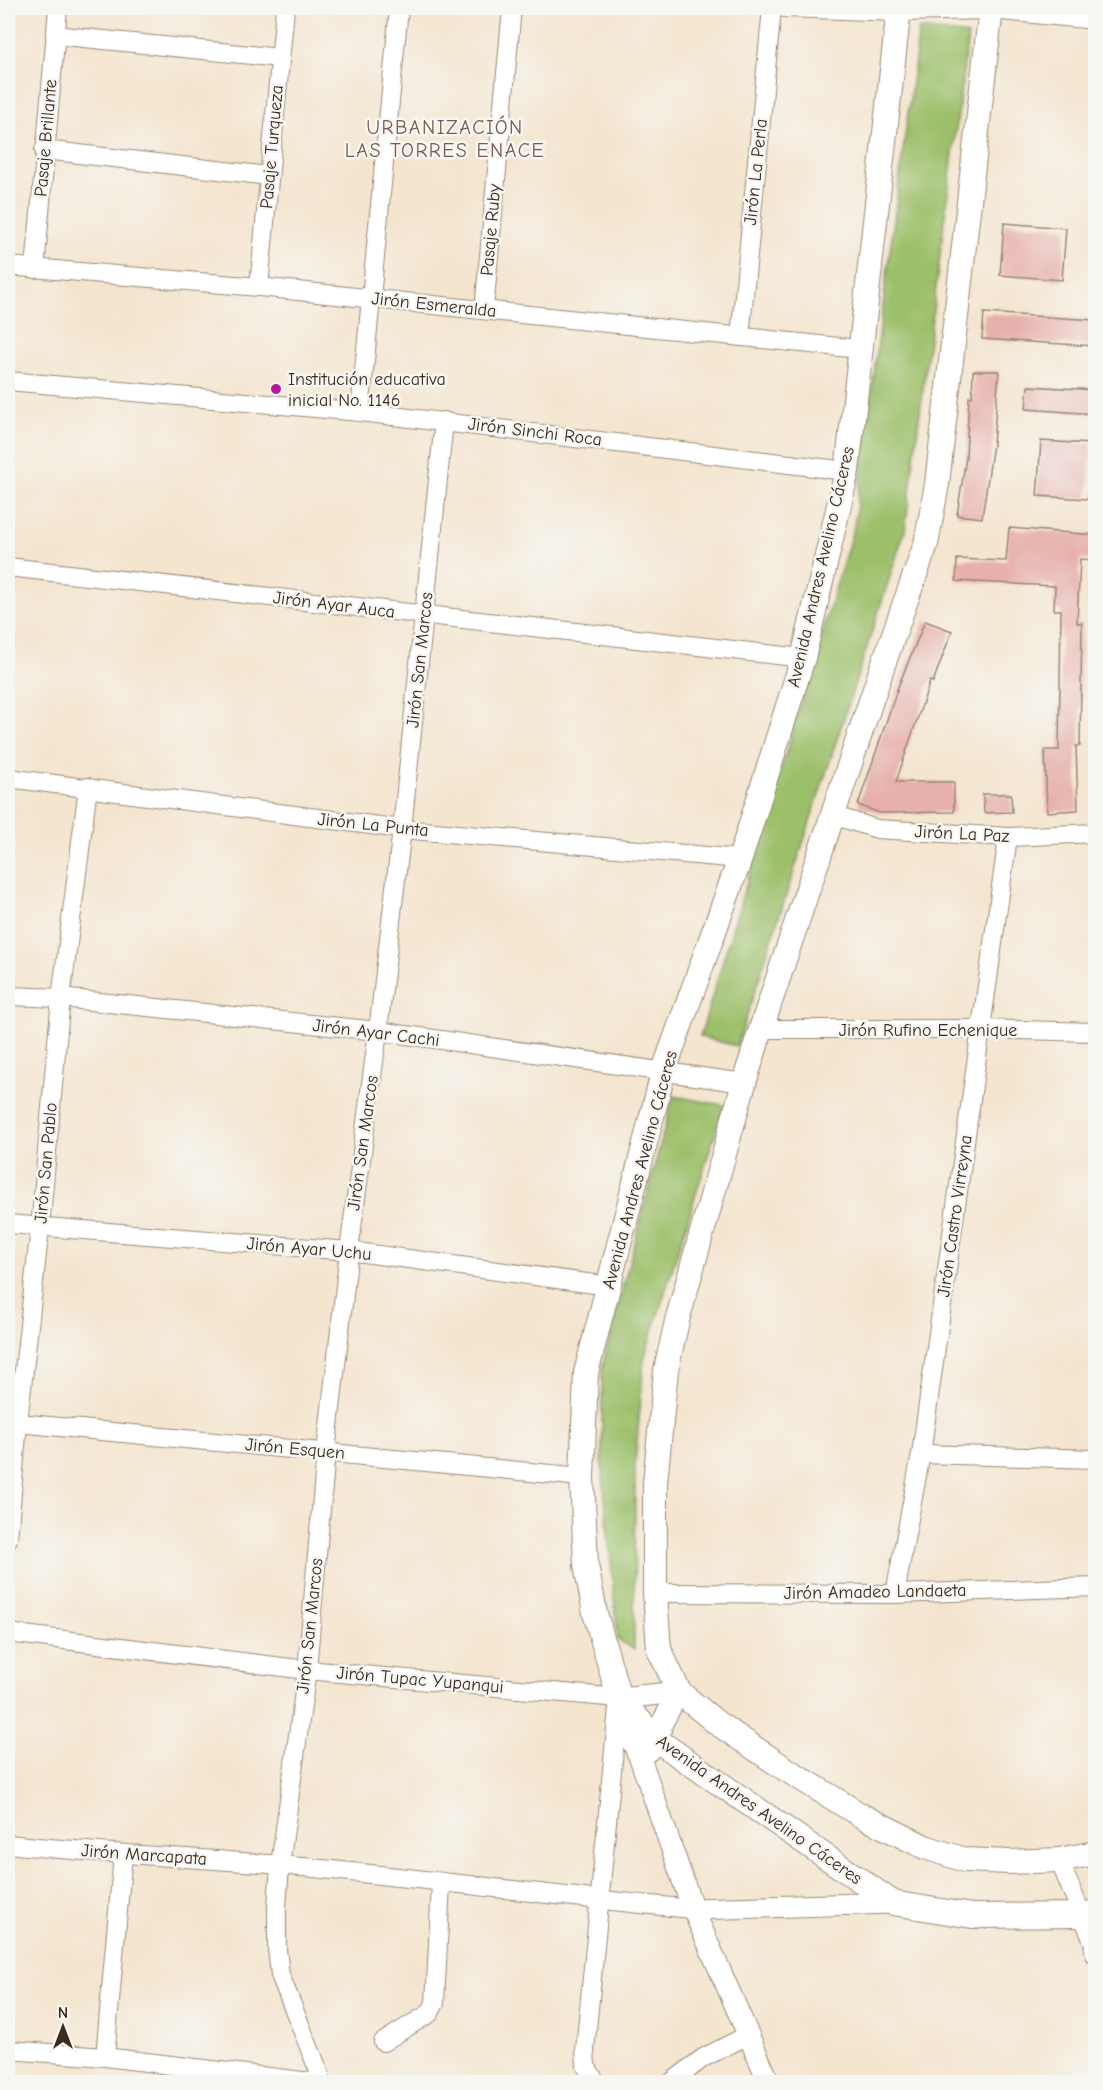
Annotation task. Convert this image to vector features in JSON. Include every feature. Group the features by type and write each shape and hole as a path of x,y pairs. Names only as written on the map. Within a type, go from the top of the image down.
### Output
{"main road":[{"path":"990,9 937,484 926,544 832,814 761,1029 677,1321 666,1370 655,1483 655,1593 659,1649 679,1692 717,1723 862,1816 925,1847 965,1860 1009,1862 1059,1860 1095,1853"},
{"name":"Avenida Andres Avelino Cáceres","path":"899,10 847,471 803,658 740,859 663,1073 586,1373 582,1477 586,1565 595,1613 619,1698 658,1741 893,1904 972,1916 1089,1913"}],"street":[{"name":"Pasaje Brillante","path":"35,269 58,8"},
{"name":"Pasaje Turqueza","path":"259,286 285,8"},
{"path":"360,412 399,8"},
{"name":"Pasaje Ruby","path":"484,310 512,8"},
{"name":"Jirón La Perla","path":"740,337 772,8"},
{"path":"784,8 990,9 1095,20"},
{"path":"55,35 280,58"},
{"path":"44,150 269,176"},
{"name":"Jirón Esmeralda","path":"8,266 259,286 859,349"},
{"name":"Jirón Sinchi Roca","path":"8,381 444,421 847,471"},
{"name":"Jirón San Marcos","path":"314,2082 320,2074 280,1975 277,1949 277,1906 280,1865 307,1670 326,1452 402,829 444,421"},
{"name":"Jirón Ayar Auca","path":"8,567 803,658"},
{"name":"Jirón La Punta","path":"8,778 402,829 740,859"},
{"name":"Jirón San Pablo","path":"8,1539 13,1423 40,1228 60,998 88,787"},
{"name":"Jirón La Paz","path":"832,814 877,829 1008,837 1095,833"},
{"name":"Jirón Castro Virreyna","path":"895,1594 921,1454 1008,837"},
{"name":"Jirón Ayar Cachi","path":"8,996 60,998 378,1031 744,1083"},
{"name":"Jirón Rufino Echenique","path":"761,1029 981,1029 1095,1032"},
{"name":"Jirón Ayar Uchu","path":"8,1224 349,1251 609,1286"},
{"name":"Jirón Esquen","path":"13,1423 582,1477"},
{"path":"921,1454 1095,1459"},
{"name":"Jirón Amadeo Landaeta","path":"655,1593 895,1594 1095,1587"},
{"name":"Jirón Tupac Yupanqui","path":"8,1633 307,1670 619,1698"},
{"path":"619,1698 679,1692"},
{"path":"640,1758 658,1741 662,1723 679,1692"},
{"path":"619,1698 631,1739 640,1758 693,1909 769,2082"},
{"path":"596,2082 590,2076 586,2066 585,2050 619,1698"},
{"name":"Jirón Marcapata","path":"8,1844 280,1865 598,1901 693,1909"},
{"path":"105,2057 123,1854"},
{"path":"1059,1860 1089,1913 1095,1949"},
{"path":"383,2042 430,2013 435,2003 441,1883"},
{"path":"693,1909 893,1904"},
{"path":"672,2082 704,2058 748,2035"},
{"path":"8,2050 105,2057 314,2082"}],"green space":[{"path":"919,29 968,35 905,530 737,1046 700,1037 854,527"},
{"path":"673,1096 724,1105 644,1359 635,1466 634,1649 618,1640 602,1465 602,1367"}],"building":[{"path":"1004,223 1066,228 1062,280 1000,275"},
{"path":"984,313 1095,320 1095,346 982,339"},
{"path":"973,371 999,371 993,444 982,518 957,515 966,457 969,397 972,397"},
{"path":"1028,386 1095,390 1095,414 1026,409"},
{"path":"1041,441 1091,444 1088,499 1037,496"},
{"path":"1009,528 1095,535 1095,560 1080,559 1077,623 1082,623 1080,746 1076,746 1078,810 1047,812 1045,750 1059,750 1061,610 1054,610 1055,586 956,581 957,559 1006,561"},
{"path":"925,621 952,631 933,682 930,681 896,782 954,782 954,812 880,813 858,805 898,687"},
{"path":"983,794 1011,794 1012,812 984,813"}],"place":[{"name":"Institución educativa inicial No. 1146","path":"276,389"}],"district":[{"name":"URBANIZACIÓN LAS TORRES ENACE","path":"445,138"}]}
